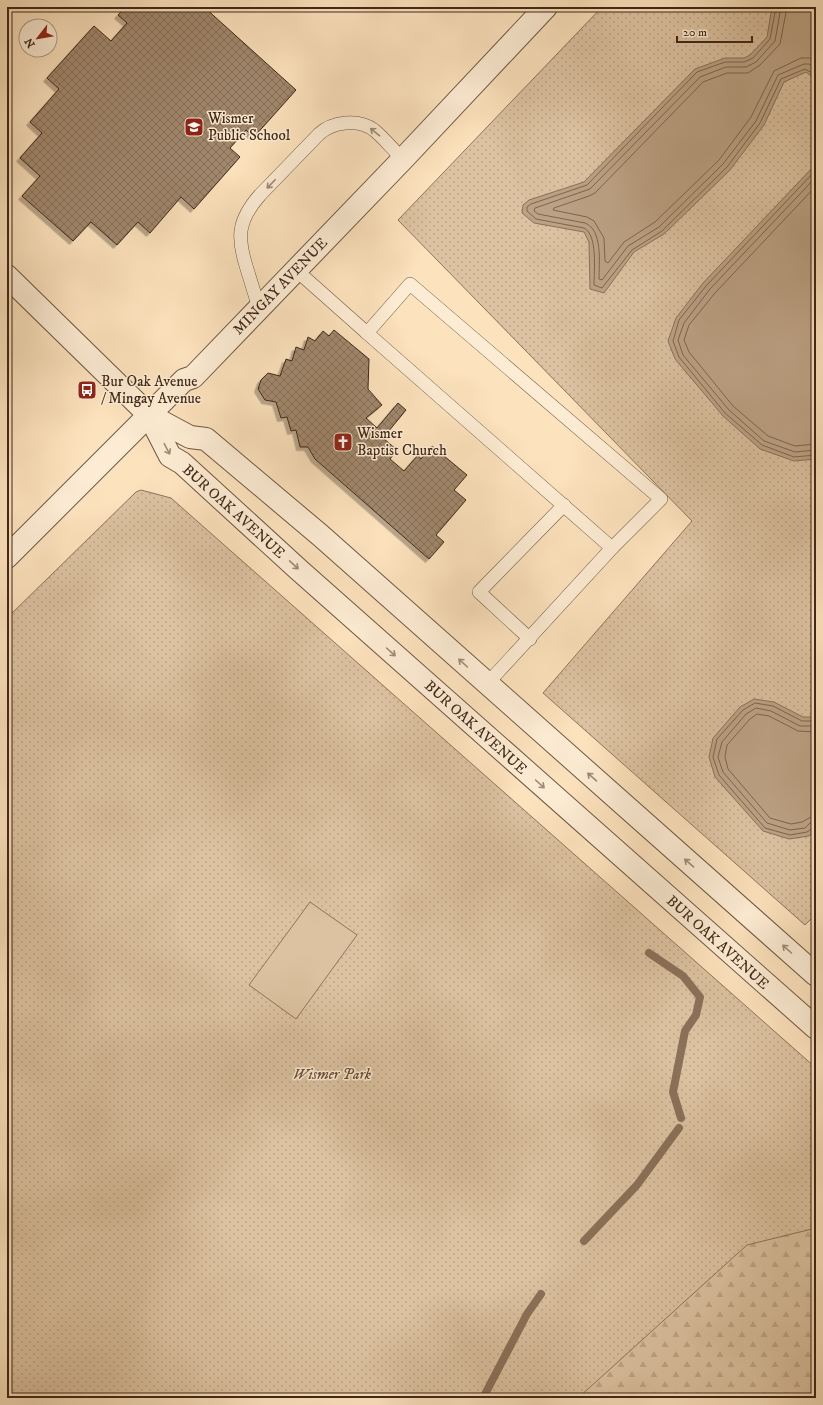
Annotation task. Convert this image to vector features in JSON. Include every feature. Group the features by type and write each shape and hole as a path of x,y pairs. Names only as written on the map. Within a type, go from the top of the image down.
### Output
{"street":[{"name":"MINGAY AVENUE","path":"9,552 184,380 193,377 403,159 546,7"},
{"name":"BUR OAK AVENUE","path":"7,276 149,415 190,436 206,439 320,534 816,975"},
{"name":"BUR OAK AVENUE","path":"149,415 170,456 182,463 305,576 816,1028"}],"lane":[{"path":"259,308 241,251 240,235 242,224 252,203 319,134 337,124 356,124 374,130 403,159"},
{"path":"296,270 564,504 612,548"},
{"path":"367,333 410,284 661,499 612,548 530,639 487,684"},
{"path":"530,639 478,592 564,504"}],"green space":[{"path":"602,7 816,7 816,914 805,925 543,693 692,521 398,220"},
{"name":"Wismer Park","path":"141,490 171,498 816,1068 816,1398 7,1398 7,618 136,492"},
{"path":"310,902 357,935 296,1019 249,985"},
{"path":"816,1228 816,1398 578,1398 747,1245"}],"water":[{"path":"772,7 816,7 816,80 806,72 784,82 764,125 730,170 664,234 634,252 604,293 590,289 589,242 584,232 534,223 522,213 523,205 529,200 584,182 695,69 725,58 744,58 750,55 767,37"},
{"path":"816,164 816,459 794,461 760,449 723,416 675,359 668,341 676,318 703,283"},
{"path":"754,699 774,702 803,717 816,717 816,830 809,836 789,839 763,831 715,777 709,757 713,738 740,707"}],"building":[{"path":"126,7 204,7 296,90 254,137 246,130 230,148 240,157 194,209 181,197 150,233 138,222 117,245 91,222 73,241 22,196 40,176 20,158 42,133 30,122 59,89 47,78 94,26 111,41 127,23 118,15"},
{"name":"Wismer Baptist Church","path":"334,330 369,359 368,389 382,405 366,418 377,428 398,403 406,410 383,438 397,450 390,459 404,471 418,455 421,459 432,446 467,475 454,490 466,500 436,535 444,542 429,559 315,459 308,447 300,447 296,430 291,431 287,417 281,418 276,402 265,400 258,389 261,380 268,373 280,376 286,359 292,361 296,347 304,350 308,337 315,341 323,331 329,336"}],"waterway":[{"path":"649,953 683,976 700,997 696,1015 685,1031 673,1092 681,1118"},
{"path":"584,1241 637,1185 679,1128"},
{"path":"483,1398 527,1314 541,1294"}],"place":[{"name":"Wismer Public School","path":"194,127"},
{"name":"Bur Oak Avenue / Mingay Avenue","path":"87,390"},
{"name":"Wismer Baptist Church","path":"343,442"}]}
